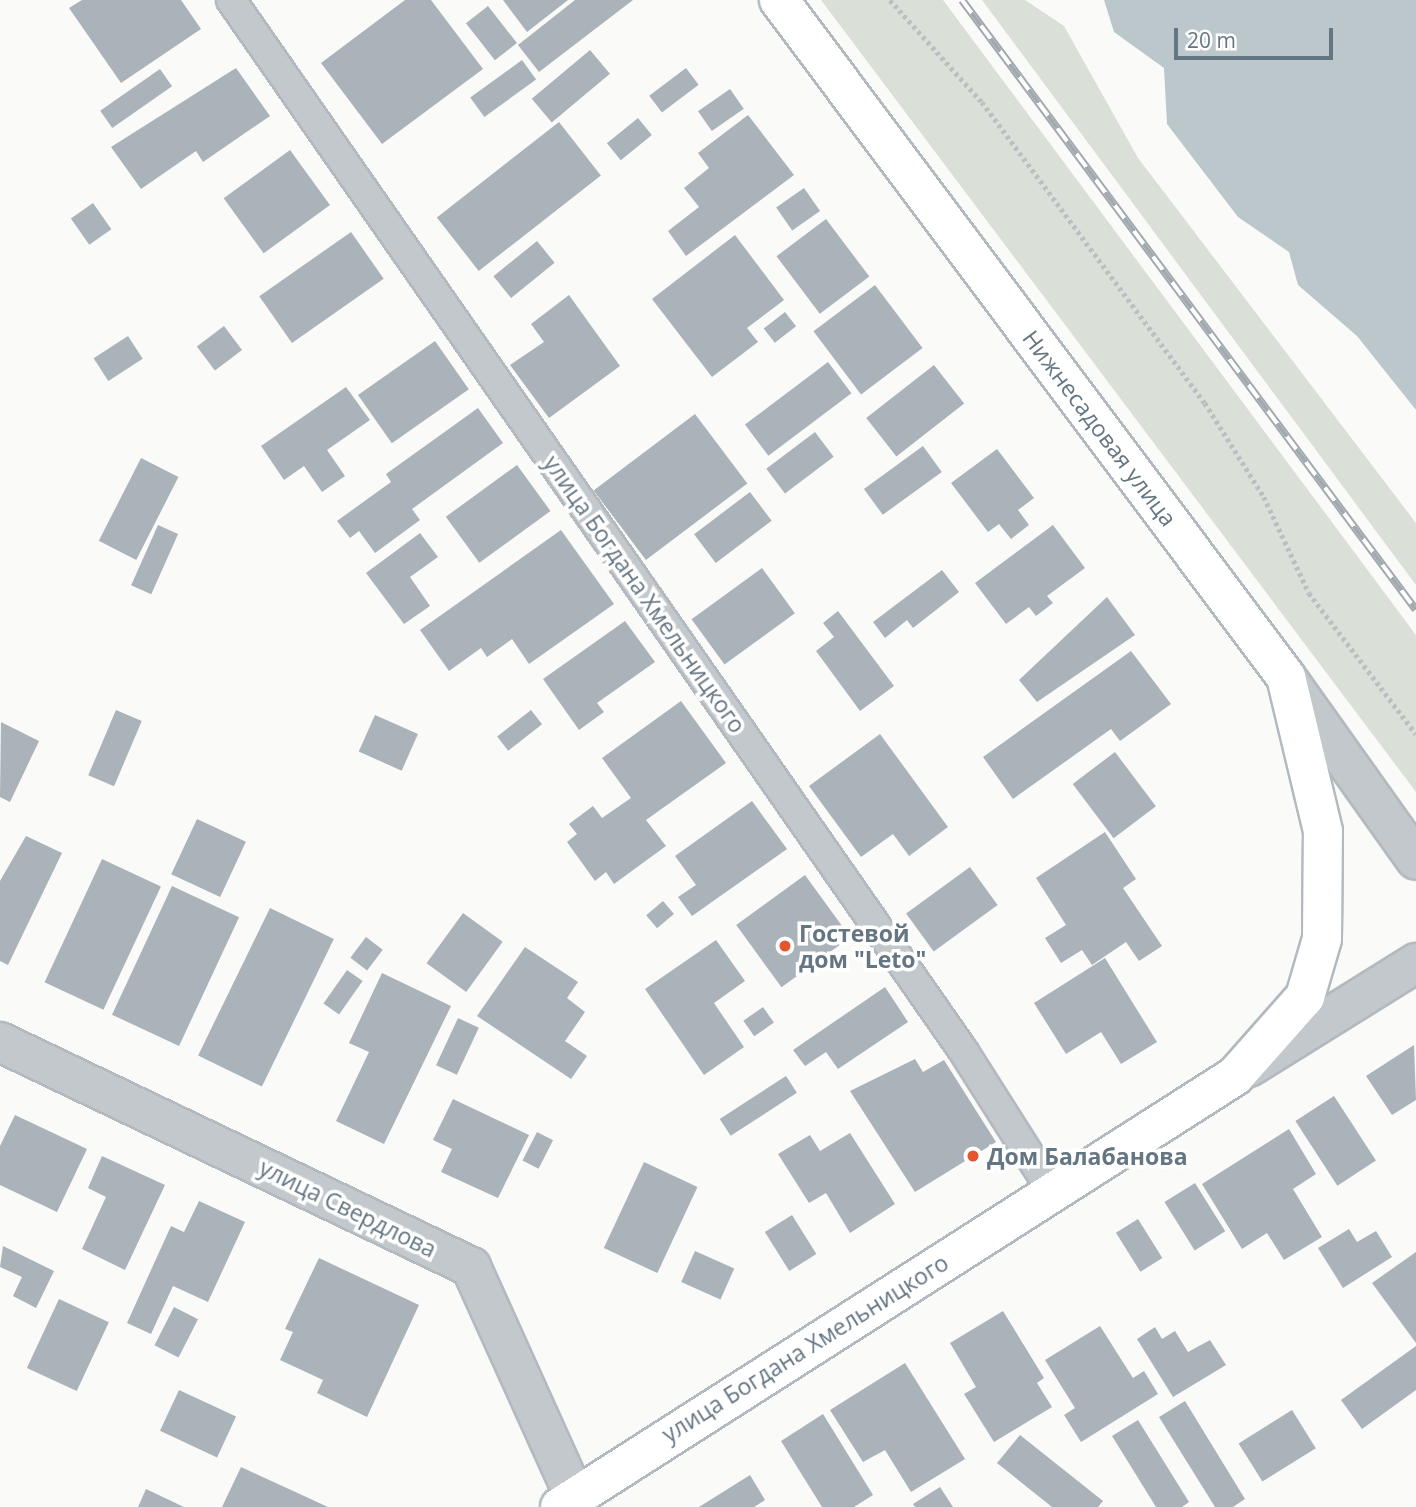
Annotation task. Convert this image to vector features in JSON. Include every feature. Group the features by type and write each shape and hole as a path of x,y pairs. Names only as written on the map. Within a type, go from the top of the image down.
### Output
{"main road":[{"name":"Нижнесадовая улица","path":"779,0 1286,677"},
{"name":"улица Богдана Хмельницкого","path":"567,1501 1236,1076 1305,997 1322,939 1322,831 1286,677"}],"street":[{"name":"Нижнесадовая улица","path":"1286,677 1416,860"},
{"path":"1236,1076 1416,962"},
{"name":"улица Свердлова","path":"0,1042 471,1267 567,1501"}],"lane":[{"name":"улица Богдана Хмельницкого","path":"230,0 964,1052 1053,1192"}],"path":[{"path":"890,0 982,102 1205,403 1264,498 1309,593 1416,734"}],"shaded area":[{"path":"821,0 943,0 1416,635 1416,792"},
{"path":"982,0 1025,0 1064,26 1138,158 1416,523 1416,585"},
{"path":"1104,0 1416,0 1416,410 1357,336 1298,285 1289,252 1238,217 1167,124 1164,68 1114,32"}],"building":[{"path":"82,0 181,0 201,29 121,83 69,8"},
{"path":"405,0 431,0 483,69 382,144 321,63"},
{"path":"503,0 568,0 527,32"},
{"path":"575,0 633,0 539,72 518,45"},
{"path":"488,6 517,43 495,60 466,23"},
{"path":"590,50 610,74 552,123 532,99"},
{"path":"522,60 536,79 484,117 470,98"},
{"path":"236,68 270,116 203,162 196,151 141,189 111,147"},
{"path":"686,68 699,85 662,112 649,96"},
{"path":"160,69 172,86 112,128 100,111"},
{"path":"730,89 744,109 712,131 698,111"},
{"path":"748,115 794,175 686,256 668,231 699,207 684,188 709,168 698,153"},
{"path":"638,118 652,135 621,160 607,143"},
{"path":"559,122 601,176 479,271 437,217"},
{"path":"290,150 330,205 264,253 224,198"},
{"path":"804,188 820,211 792,230 776,208"},
{"path":"93,203 111,229 89,245 71,218"},
{"path":"826,219 869,277 820,314 776,256"},
{"path":"351,232 384,279 292,343 259,296"},
{"path":"735,235 784,300 747,328 758,342 712,377 652,299"},
{"path":"537,241 555,263 511,298 493,276"},
{"path":"875,285 923,348 861,394 814,331"},
{"path":"569,295 620,366 549,418 510,365 544,342 531,324"},
{"path":"785,312 796,326 775,343 764,329"},
{"path":"224,326 242,350 215,370 197,346"},
{"path":"128,336 143,359 108,381 94,358"},
{"path":"435,341 469,389 392,443 358,395"},
{"path":"828,362 851,393 768,456 745,425"},
{"path":"934,365 964,404 896,457 866,418"},
{"path":"346,387 370,420 327,450 345,476 322,492 304,466 284,480 261,446"},
{"path":"478,408 503,443 412,509 420,520 375,553 359,531 350,538 337,521 391,482 386,474"},
{"path":"695,414 747,483 646,560 594,490"},
{"path":"815,432 834,457 785,493 766,469"},
{"path":"923,446 942,472 883,515 864,489"},
{"path":"997,449 1034,498 1018,510 1029,525 1011,539 999,524 988,532 951,483"},
{"path":"141,458 178,477 136,560 99,541"},
{"path":"517,465 551,511 479,563 446,517"},
{"path":"750,492 772,521 716,563 694,534"},
{"path":"158,525 178,534 151,594 131,585"},
{"path":"1053,525 1085,568 1047,596 1053,603 1036,616 1029,607 1006,624 975,583"},
{"path":"561,530 614,604 529,664 512,639 487,657 481,648 449,671 420,630"},
{"path":"420,533 438,557 410,577 430,606 404,624 366,573"},
{"path":"762,568 795,613 725,664 692,619"},
{"path":"942,570 959,592 913,628 907,620 885,638 873,622"},
{"path":"1107,597 1135,635 1037,702 1019,680"},
{"path":"838,611 894,686 860,711 816,651 834,637 823,623"},
{"path":"625,621 655,662 597,703 604,712 579,730 543,679"},
{"path":"1131,651 1171,704 1120,741 1111,729 1013,799 983,757"},
{"path":"681,701 726,763 646,820 666,846 614,884 606,872 595,881 567,842 577,834 569,824 593,806 602,818 631,798 602,758"},
{"path":"116,710 142,721 114,786 88,775"},
{"path":"531,710 542,724 508,751 497,736"},
{"path":"375,715 418,734 402,771 359,752"},
{"path":"1,722 39,741 10,802 0,797"},
{"path":"880,734 948,827 909,856 893,834 861,857 809,786"},
{"path":"1115,752 1156,806 1114,838 1073,784"},
{"path":"752,801 787,849 692,916 678,897 696,885 675,856"},
{"path":"197,819 246,842 220,897 171,874"},
{"path":"1105,832 1136,879 1123,888 1162,946 1139,961 1126,942 1092,965 1082,950 1061,963 1045,938 1066,925 1036,878"},
{"path":"26,836 62,853 8,965 0,961 0,881"},
{"path":"102,859 161,886 103,1010 45,982"},
{"path":"970,867 998,905 934,951 906,913"},
{"path":"805,875 850,937 781,987 736,925"},
{"path":"172,886 239,917 179,1046 112,1015"},
{"path":"663,901 674,914 657,928 646,915"},
{"path":"270,908 334,939 262,1087 198,1055"},
{"path":"463,913 503,942 466,992 427,963"},
{"path":"366,937 383,950 367,970 350,958"},
{"path":"716,940 745,981 714,1003 744,1047 704,1075 645,989"},
{"path":"525,947 578,982 567,998 585,1012 565,1041 587,1056 571,1079 477,1016"},
{"path":"1105,958 1157,1042 1121,1064 1101,1032 1066,1054 1034,1003"},
{"path":"347,970 363,981 339,1014 323,1004"},
{"path":"382,973 451,1006 384,1144 336,1121 369,1052 349,1043"},
{"path":"885,987 908,1022 838,1069 826,1052 805,1066 793,1050"},
{"path":"763,1007 774,1023 754,1036 743,1021"},
{"path":"458,1018 479,1028 457,1075 436,1065"},
{"path":"1414,1045 1416,1100 1392,1115 1366,1076"},
{"path":"915,1059 923,1072 944,1060 996,1142 915,1192 850,1091"},
{"path":"786,1076 797,1093 731,1136 720,1119"},
{"path":"1334,1096 1376,1161 1337,1186 1295,1121"},
{"path":"453,1099 529,1135 498,1198 441,1172 452,1149 433,1140"},
{"path":"15,1115 87,1149 57,1212 0,1185 0,1146"},
{"path":"1289,1129 1316,1174 1293,1189 1322,1237 1284,1260 1267,1233 1242,1249 1202,1184"},
{"path":"537,1132 553,1140 539,1169 522,1161"},
{"path":"850,1133 895,1204 850,1233 826,1193 809,1203 778,1154 810,1135 820,1151"},
{"path":"102,1156 165,1185 125,1270 82,1249 106,1197 88,1188"},
{"path":"644,1162 697,1187 657,1273 604,1248"},
{"path":"1195,1183 1225,1231 1195,1250 1164,1202"},
{"path":"199,1201 245,1222 208,1302 173,1286 151,1334 127,1323 171,1226 184,1232"},
{"path":"792,1215 816,1254 789,1271 765,1232"},
{"path":"1138,1219 1162,1258 1140,1272 1116,1233"},
{"path":"1349,1229 1357,1242 1376,1231 1392,1257 1343,1288 1318,1248"},
{"path":"3,1246 54,1271 36,1308 13,1296 22,1277 0,1267"},
{"path":"695,1251 734,1268 720,1300 681,1282"},
{"path":"1416,1252 1416,1343 1372,1283"},
{"path":"319,1258 419,1305 367,1417 317,1393 323,1380 280,1360 293,1332 285,1329"},
{"path":"59,1299 109,1322 77,1391 27,1368"},
{"path":"174,1307 198,1319 179,1358 154,1345"},
{"path":"1003,1311 1044,1378 1037,1383 1052,1407 994,1442 964,1394 976,1387 950,1343"},
{"path":"1100,1326 1133,1378 1144,1371 1158,1394 1081,1442 1064,1415 1075,1408 1045,1360"},
{"path":"1155,1327 1162,1339 1175,1331 1188,1352 1210,1340 1226,1365 1173,1397 1137,1339"},
{"path":"1416,1346 1416,1390 1362,1429 1341,1400"},
{"path":"905,1363 965,1459 911,1492 885,1450 863,1462 830,1410"},
{"path":"179,1390 236,1417 217,1457 160,1431"},
{"path":"1185,1401 1245,1499 1233,1507 1215,1507 1159,1417"},
{"path":"1292,1410 1316,1448 1262,1482 1239,1443"},
{"path":"823,1414 873,1495 854,1507 822,1507 781,1441"},
{"path":"1138,1420 1189,1502 1182,1507 1156,1507 1112,1436"},
{"path":"1020,1435 1103,1501 1098,1507 1052,1507 997,1463"},
{"path":"241,1467 328,1507 222,1507"},
{"path":"750,1475 765,1500 754,1507 699,1507"},
{"path":"940,1487 953,1507 915,1507 913,1504"},
{"path":"146,1489 184,1507 138,1507"}],"railway":[{"path":"962,0 1416,610"}],"place":[{"name":"Гостевой дом \"Leto\"","path":"785,946"},
{"name":"Дом Балабанова","path":"973,1156"}]}
